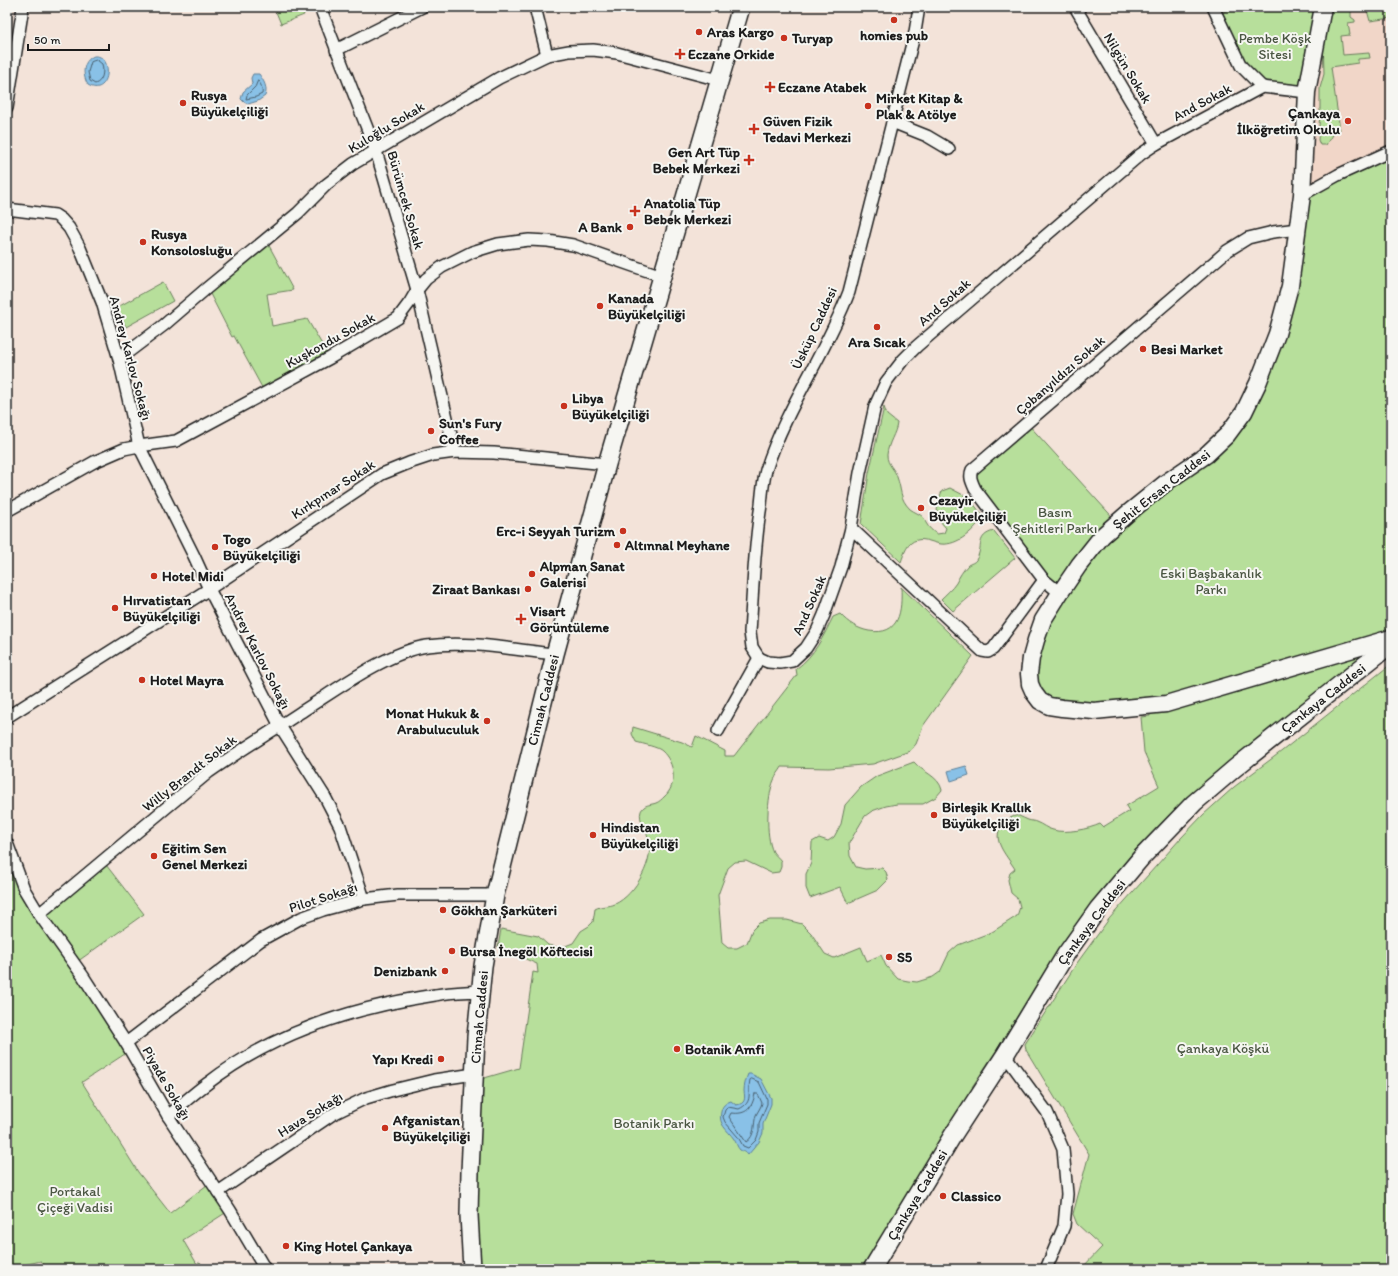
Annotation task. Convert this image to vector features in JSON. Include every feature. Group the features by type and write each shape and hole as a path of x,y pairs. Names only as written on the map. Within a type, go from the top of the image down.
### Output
{"main road":[{"name":"Cinnah Caddesi","path":"472,1269 470,1255 470,1186 476,1037 480,991 495,895 555,654 607,464 741,7"},
{"name":"Şehit Ersan Caddesi","path":"1323,7 1307,92 1302,195 1290,286 1276,334 1258,383 1244,412 1227,436 1206,455 1168,481 1127,514 1102,536 1079,565 1043,620 1036,640 1029,674 1030,684 1040,701 1049,706 1062,708 1094,711 1166,704 1391,638"},
{"name":"Çankaya Caddesi","path":"872,1269 953,1135 1066,954 1098,909 1141,858 1194,802 1391,644"}],"street":[{"path":"7,108 23,7"},
{"name":"Bürümcek Sokak","path":"320,7 376,151 417,290 455,452"},
{"path":"336,50 422,7"},
{"path":"536,7 548,55"},
{"name":"Üsküp Caddesi","path":"759,658 752,646 750,632 757,532 765,472 786,419 833,330 849,292 915,32 919,7"},
{"name":"Nilgün Sokak","path":"1075,7 1156,144"},
{"path":"1213,7 1241,66 1262,87 1307,92"},
{"name":"Kuloğlu Sokak","path":"119,359 164,324 298,213 336,176 499,78 548,55 593,50 617,53 720,80"},
{"name":"And Sokak","path":"759,658 768,662 780,663 792,661 806,648 824,615 841,567 852,528 860,473 875,406 886,382 903,360 917,346 1030,248 1141,154 1156,144 1262,87"},
{"path":"892,122 927,136 949,149"},
{"path":"1302,195 1338,175 1391,151"},
{"name":"Andrey Karlov Sokağı","path":"7,209 55,215 61,219 68,228 80,248 102,302 119,359 139,446 209,589 280,726 325,797 340,826 364,899"},
{"name":"Çobanyıldızı Sokak","path":"1060,593 1044,580 975,489 970,475 972,470 1227,251 1248,238 1273,232 1298,229"},
{"name":"Kuşkondu Sokak","path":"7,511 94,462 124,449 176,441 330,358 398,318 426,279 442,267 472,252 498,244 528,240 548,241 574,245 662,276"},
{"name":"Kırkpınar Sokak","path":"7,718 209,589 382,474 433,455 455,452 494,453 607,464"},
{"path":"852,528 982,651 988,652 993,649 1044,580"},
{"name":"Willy Brandt Sokak","path":"39,914 209,772 234,754 383,662 416,648 449,644 474,645 555,654"},
{"path":"718,731 759,658"},
{"name":"Piyade Sokağı","path":"7,843 24,889 39,914 126,1043 168,1116 218,1192 265,1269"},
{"name":"Pilot Sokağı","path":"126,1043 261,940 301,918 323,910 364,899 398,895 495,895"},
{"path":"168,1116 208,1082 238,1062 295,1033 360,1010 395,1002 437,994 480,991"},
{"path":"1004,1055 1047,1112 1063,1149 1068,1194 1064,1226 1046,1269"},
{"name":"Hava Sokağı","path":"218,1192 333,1114 366,1098 434,1080 474,1074"}],"shaded area":[{"name":"Çankaya İlköğretim Okulu","path":"1323,7 1391,7 1391,151 1302,195"}],"green space":[{"path":"274,7 301,7 304,15 281,24"},
{"name":"Pembe Köşk Sitesi","path":"1234,7 1323,7 1307,92 1262,87 1241,66 1217,15"},
{"path":"1330,7 1351,7 1351,17 1355,20 1355,22 1348,23 1350,35 1341,36 1343,55 1369,53 1370,58 1358,59 1358,63 1331,67 1340,130 1333,133 1326,145 1320,145 1318,140 1320,88 1324,74 1323,35"},
{"path":"1366,7 1391,7 1391,18 1370,21"},
{"path":"1391,151 1391,644 1183,815 1178,806 1135,850 1092,902 1059,948 998,1048 972,1087 980,1092 872,1269 472,1269 474,1081 519,1068 533,972 538,973 537,964 498,947 501,929 538,936 548,945 560,948 573,943 581,931 593,922 595,909 615,904 630,893 636,885 646,865 650,846 647,834 641,821 641,811 646,806 656,803 664,797 671,786 673,774 670,762 662,751 636,742 632,734 633,727 682,742 692,747 696,736 725,751 725,756 734,756 797,675 796,669 803,664 813,652 822,639 833,617 840,614 853,625 869,631 879,632 887,630 893,626 897,620 901,605 901,587 973,656 923,726 916,744 910,751 873,764 829,768 782,767 775,778 768,806 770,845 773,852 781,861 779,872 771,873 746,861 735,862 728,868 718,895 722,943 728,948 737,948 747,943 752,930 759,923 770,920 787,920 802,924 811,933 825,954 834,958 861,947 867,961 881,955 886,966 898,979 908,981 917,982 933,977 940,972 949,953 958,945 992,932 1017,916 1020,907 1018,899 1011,893 1008,880 1010,873 1015,869 1003,851 998,839 998,833 1006,821 1014,816 1019,816 1058,831 1090,828 1100,824 1103,827 1129,811 1126,806 1159,786 1144,752 1141,717 1150,716 1149,706 1062,708 1030,684 1059,593 971,479 1027,423 1117,522 1227,435 1276,334 1302,195"},
{"path":"266,240 293,290 267,294 272,326 307,319 330,358 265,393 234,336 232,337 207,288"},
{"path":"163,282 173,301 126,327 116,308"},
{"path":"884,407 887,415 897,423 890,442 887,458 896,474 901,494 906,505 923,517 928,526 937,534 944,533 946,528 939,519 937,511 938,501 942,491 950,488 969,498 983,516 966,536 954,542 941,544 923,540 914,541 906,549 901,562 861,524 869,473"},
{"path":"994,531 1015,558 953,611 941,599 951,589 966,567 976,560 984,536"},
{"name":"Çankaya Köşkü","path":"1391,664 1391,1269 1081,1269 1102,1247 1077,1224 1073,1214 1089,1154 1026,1050 1025,1044 1077,963 1109,919 1203,815 1234,787 1282,751"},
{"path":"914,762 937,781 942,790 936,797 923,804 897,804 872,811 865,816 849,843 850,856 856,867 865,869 882,868 886,872 888,880 878,890 848,903 840,887 810,898 806,888 806,874 811,863 812,842 819,838 828,841 834,837 841,824 845,805 861,787 877,776"},
{"name":"Portakal Çiçeği Vadisi","path":"7,843 39,914 103,861 144,914 74,964 131,1050 82,1082 138,1172 170,1213 211,1182 230,1210 183,1240 197,1264 200,1262 204,1269 48,1269 41,1261 10,1268 7,1266"}],"water":[{"path":"94,56 101,57 107,68 105,81 101,86 95,87 88,85 84,73 87,61"},
{"path":"253,74 259,74 265,85 266,93 265,96 258,101 248,104 241,99 243,92 252,84 251,78"},
{"path":"966,766 969,775 951,781 948,771"},
{"path":"748,1074 761,1079 771,1098 771,1104 763,1124 763,1133 759,1142 748,1155 739,1149 734,1139 722,1124 720,1116 722,1108 727,1103 731,1101 736,1105 743,1102 745,1098 744,1087"}],"place":[{"name":"homies pub","path":"894,20"},
{"name":"Aras Kargo","path":"699,32"},
{"name":"Turyap","path":"784,38"},
{"name":"Eczane Orkide","path":"680,54"},
{"name":"Eczane Atabek","path":"770,87"},
{"name":"Rusya Büyükelçiliği","path":"183,103"},
{"name":"Mirket Kitap & Plak & Atölye","path":"868,106"},
{"name":"Çankaya İlköğretim Okulu","path":"1348,121"},
{"name":"Güven Fizik Tedavi Merkezi","path":"754,129"},
{"name":"Gen Art Tüp Bebek Merkezi","path":"749,160"},
{"name":"Anatolia Tüp Bebek Merkezi","path":"635,211"},
{"name":"A Bank","path":"630,227"},
{"name":"Rusya Konsolosluğu","path":"143,242"},
{"name":"Kanada Büyükelçiliği","path":"600,306"},
{"name":"Ara Sıcak","path":"877,327"},
{"name":"Besi Market","path":"1143,349"},
{"name":"Libya Büyükelçiliği","path":"564,406"},
{"name":"Sun's Fury Coffee","path":"431,431"},
{"name":"Cezayir Büyükelçiliği","path":"921,508"},
{"name":"Erc-i Seyyah Turizm","path":"623,531"},
{"name":"Altınnal Meyhane","path":"617,545"},
{"name":"Togo Büyükelçiliği","path":"215,547"},
{"name":"Alpman Sanat Galerisi","path":"532,574"},
{"name":"Hotel Midi","path":"154,576"},
{"name":"Ziraat Bankası","path":"528,589"},
{"name":"Hırvatistan Büyükelçiliği","path":"115,608"},
{"name":"Visart Görüntüleme","path":"521,619"},
{"name":"Hotel Mayra","path":"142,680"},
{"name":"Monat Hukuk & Arabuluculuk","path":"487,721"},
{"name":"Birleşik Krallık Büyükelçiliği","path":"934,815"},
{"name":"Hindistan Büyükelçiliği","path":"593,835"},
{"name":"Eğitim Sen Genel Merkezi","path":"154,856"},
{"name":"Gökhan Şarküteri","path":"443,910"},
{"name":"Bursa İnegöl Köftecisi","path":"452,951"},
{"name":"S5","path":"889,957"},
{"name":"Denizbank","path":"445,971"},
{"name":"Botanik Amfi","path":"677,1049"},
{"name":"Yapı Kredi","path":"441,1059"},
{"name":"Afganistan Büyükelçiliği","path":"385,1128"},
{"name":"Classico","path":"943,1196"},
{"name":"King Hotel Çankaya","path":"286,1246"}],"park label":[{"name":"Basın Şehitleri Parkı","path":"1055,520"},
{"name":"Eski Başbakanlık Parkı","path":"1211,582"},
{"name":"Botanik Parkı","path":"654,1123"}]}
